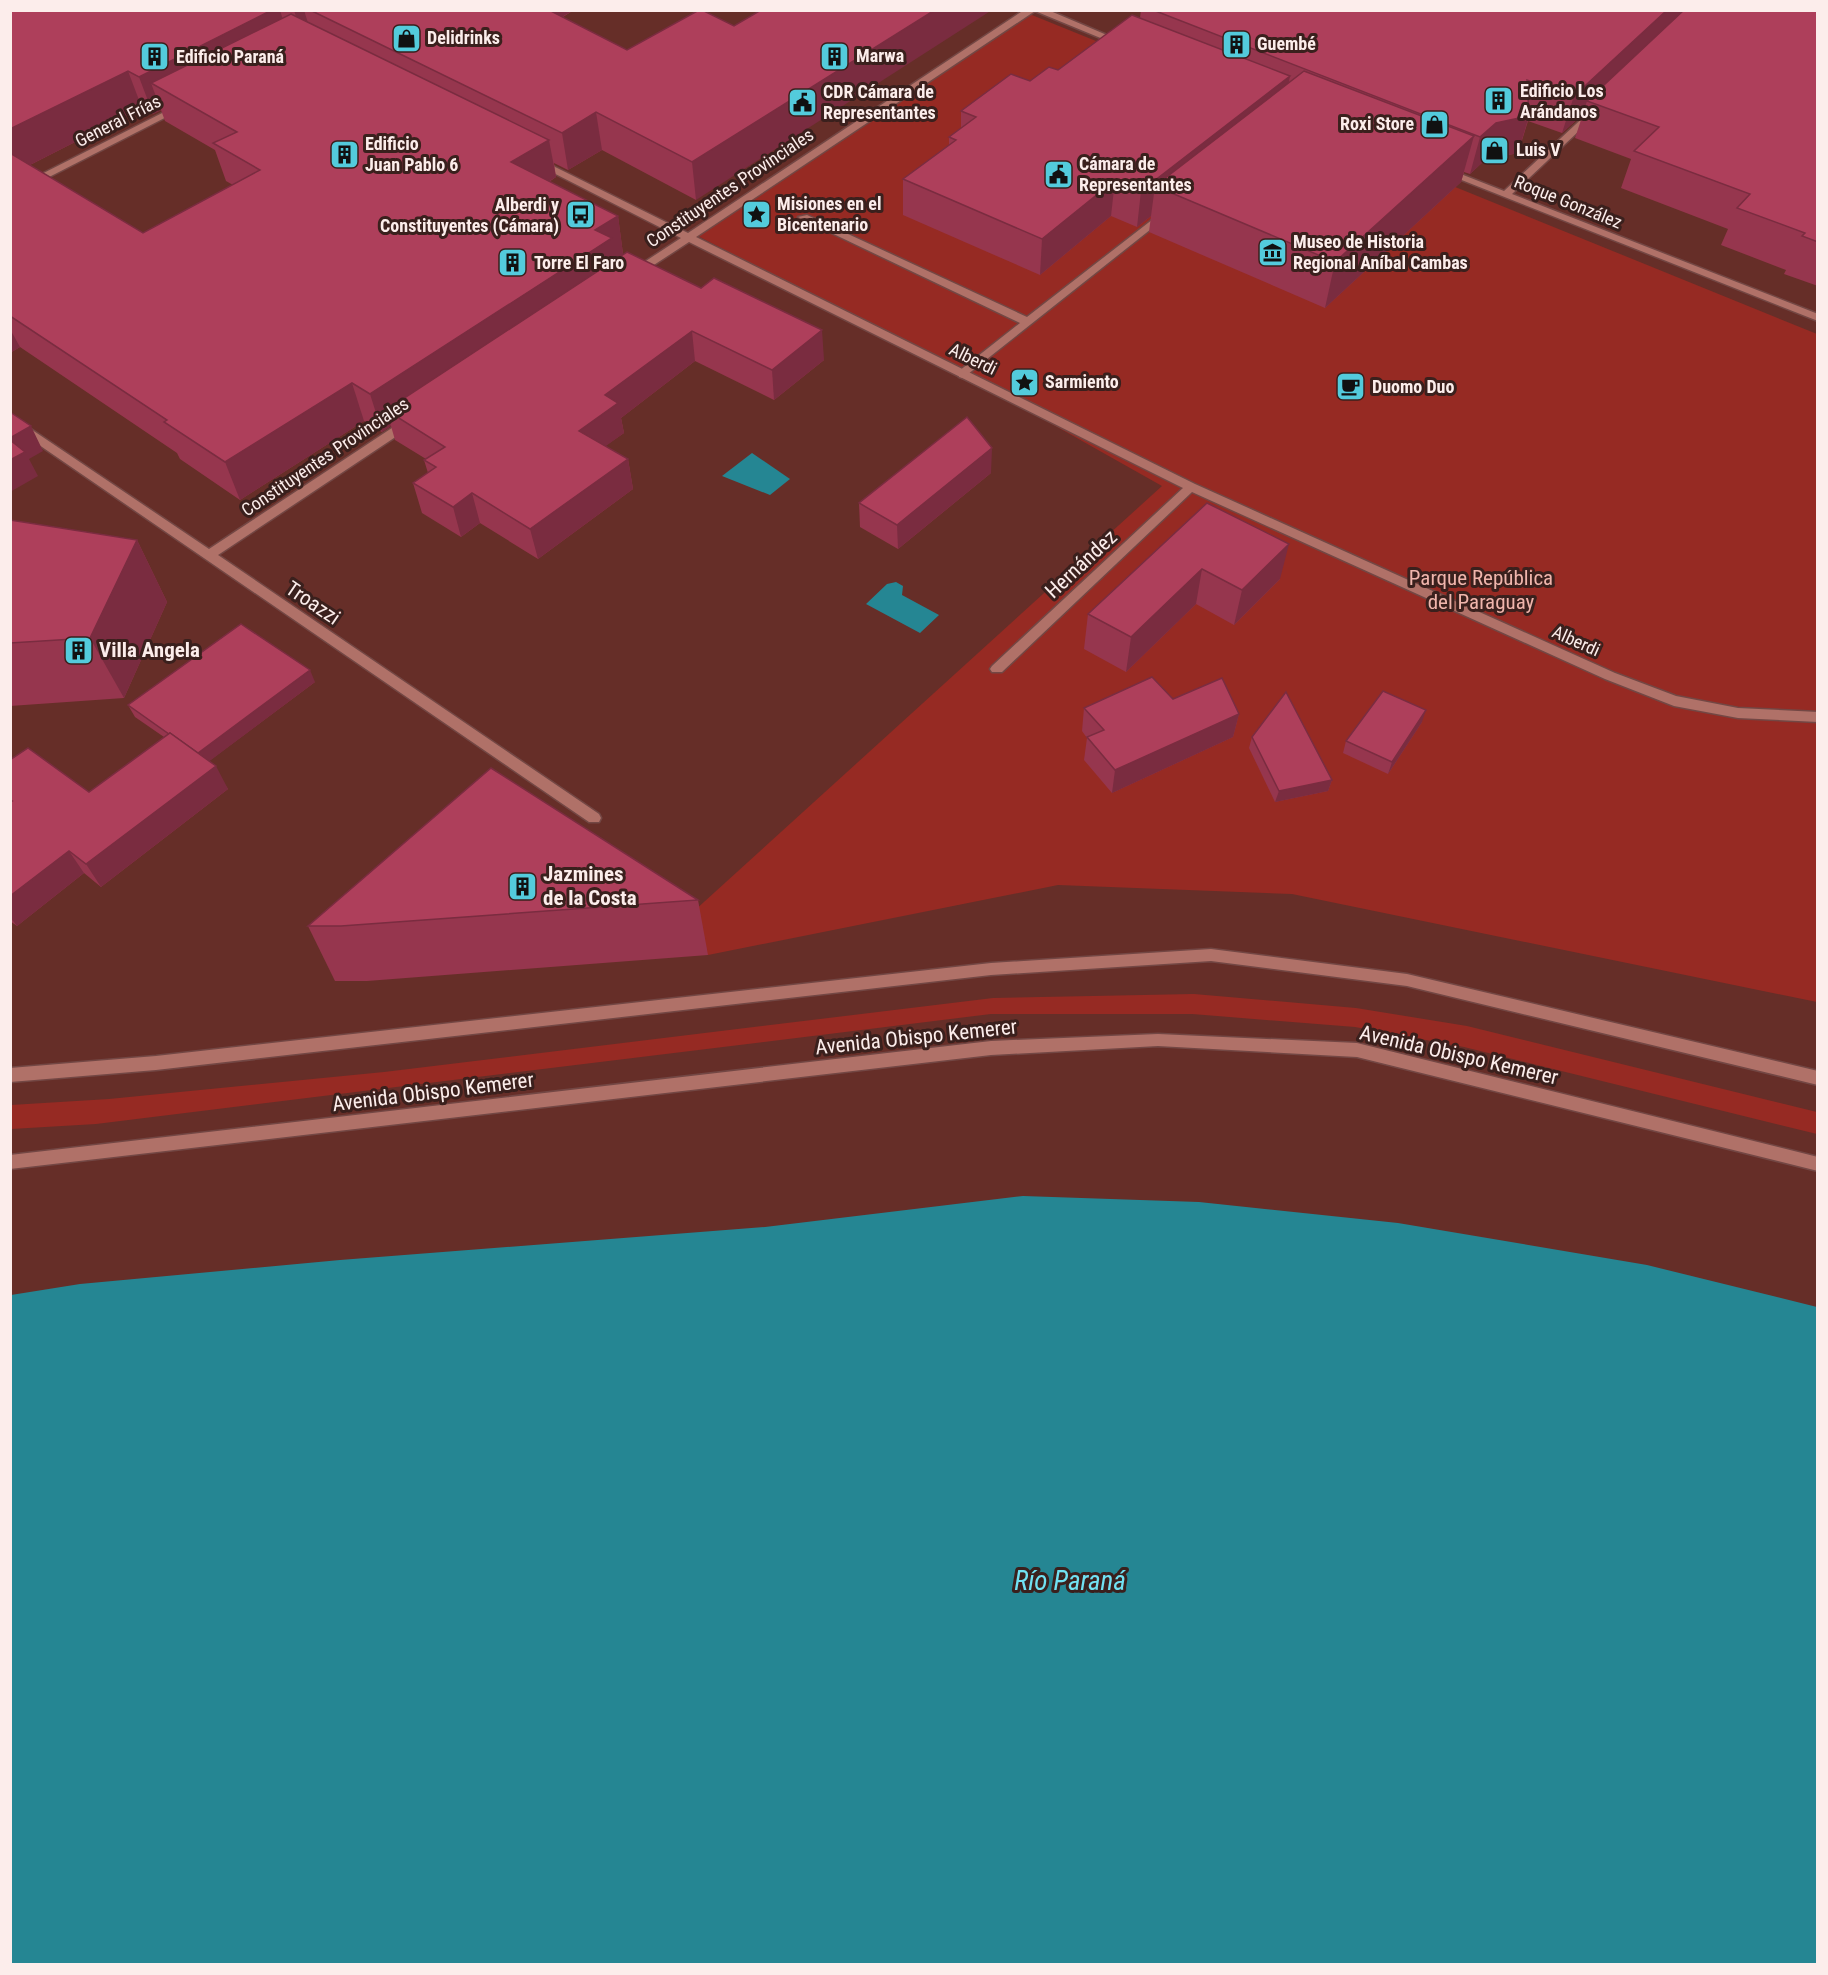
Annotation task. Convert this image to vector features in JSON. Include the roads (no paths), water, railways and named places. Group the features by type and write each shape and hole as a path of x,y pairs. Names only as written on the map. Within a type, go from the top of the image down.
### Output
{"street":[{"name":"Constituyentes Provinciales","path":"620,283 1031,10"},
{"path":"1039,10 1139,50"},
{"name":"General Frías","path":"10,194 187,103"},
{"path":"1505,195 1600,107"},
{"name":"Alberdi","path":"527,157 1191,487 1600,672 1674,701 1738,713 1818,717"},
{"name":"Roque González","path":"1431,165 1818,318"},
{"path":"963,374 1174,206"},
{"path":"803,217 1028,322"},
{"name":"Constituyentes Provinciales","path":"209,555 422,414"},
{"name":"Troazzi","path":"10,419 594,818"},
{"name":"Hernández","path":"997,669 1191,487"},
{"path":"10,1075 156,1063 991,969 1211,955 1407,980 1818,1078"},
{"name":"Avenida Obispo Kemerer","path":"10,1162 991,1048 1158,1040 1357,1050 1818,1164"}],"water":[{"path":"752,453 790,479 770,495 722,476"},
{"path":"896,582 903,586 902,595 939,615 920,633 866,604 887,584"},
{"name":"Río Paraná","path":"1023,1196 1199,1202 1398,1223 1647,1265 1817,1307 1817,1964 11,1964 11,1295 80,1284 340,1260 765,1227"}],"place":[{"name":"Delidrinks","path":"406,38"},
{"name":"Guembé","path":"1236,44"},
{"name":"Marwa","path":"835,56"},
{"name":"Edificio Paraná","path":"155,57"},
{"name":"Edificio Los Arándanos","path":"1499,101"},
{"name":"CDR Cámara de Representantes","path":"802,102"},
{"name":"Roxi Store","path":"1435,124"},
{"name":"Luis V","path":"1495,150"},
{"name":"Edificio Juan Pablo 6","path":"344,154"},
{"name":"Cámara de Representantes","path":"1058,174"},
{"name":"Misiones en el Bicentenario","path":"756,214"},
{"name":"Alberdi y Constituyentes (Cámara)","path":"580,215"},
{"name":"Museo de Historia Regional Aníbal Cambas","path":"1272,252"},
{"name":"Torre El Faro","path":"513,263"},
{"name":"Sarmiento","path":"1024,382"},
{"name":"Duomo Duo","path":"1351,387"},
{"name":"Villa Angela","path":"78,650"},
{"name":"Jazmines de la Costa","path":"522,886"}],"park label":[{"name":"Parque República del Paraguay","path":"1481,590"}]}
